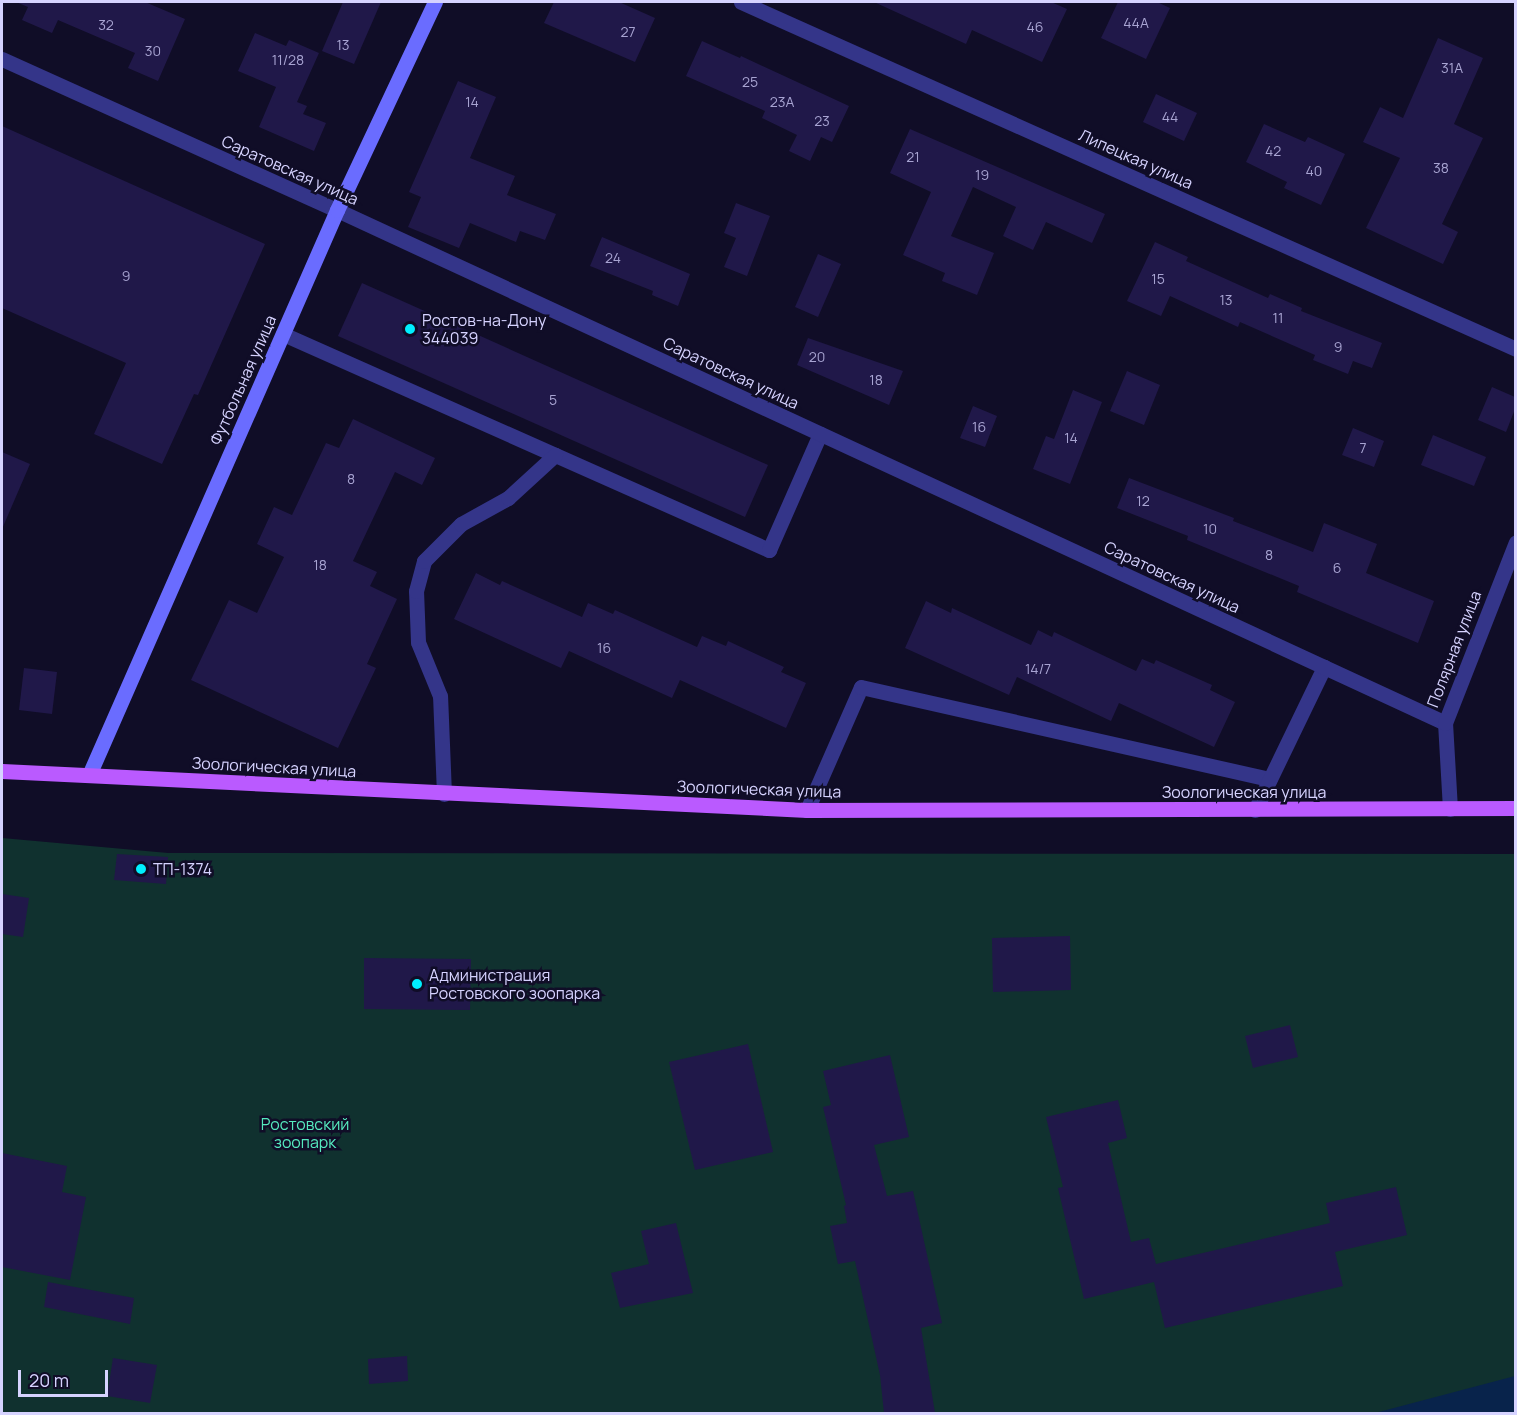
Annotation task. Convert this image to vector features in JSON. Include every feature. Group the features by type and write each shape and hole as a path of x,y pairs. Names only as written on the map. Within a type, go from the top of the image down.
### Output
{"main road":[{"name":"Футбольная улица","path":"88,775 337,210 435,2"},
{"name":"Зоологическая улица","path":"2,771 807,810 1515,808"}],"street":[{"name":"Липецкая улица","path":"741,2 1515,350"},
{"name":"Саратовская улица","path":"2,59 337,210 1445,723"},
{"path":"283,333 769,550 820,434"},
{"path":"444,794 440,696 418,642 416,591 424,561 461,524 508,498 555,455"},
{"name":"Полярная улица","path":"1450,809 1445,723 1515,542"},
{"path":"1255,810 1324,667"},
{"path":"807,810 861,687 1270,779"}],"green space":[{"name":"Ростовский зоопарк","path":"2,838 168,853 1515,854 1515,1413 2,1413"}],"water":[{"path":"1515,1376 1515,1413 1375,1413"}],"building":[{"path":"16,2 145,2 185,19 158,81 128,68 135,53 58,20 52,33 22,20 28,7"},
{"path":"343,2 381,2 354,64 322,51"},
{"path":"554,2 619,2 655,18 635,62 544,23"},
{"path":"874,2 1051,2 1067,9 1042,62 972,30 966,44"},
{"path":"1118,2 1157,2 1170,8 1146,59 1101,38"},
{"path":"255,33 286,46 289,40 319,53 297,102 307,106 303,114 326,123 314,151 259,127 276,87 238,71"},
{"path":"1438,38 1483,58 1454,124 1483,138 1442,224 1458,232 1443,264 1366,228 1400,158 1363,142 1380,107 1403,118"},
{"path":"702,41 740,58 741,56 849,106 832,142 821,137 810,161 789,151 797,135 762,118 765,111 686,76"},
{"path":"458,81 496,97 470,158 515,176 507,195 556,214 545,240 520,231 516,242 470,223 459,248 408,227 421,197 409,192"},
{"path":"1156,94 1197,113 1184,141 1143,122"},
{"path":"1264,124 1305,142 1308,137 1345,154 1321,205 1284,188 1287,182 1246,162"},
{"path":"2,126 265,244 198,395 194,394 162,464 94,434 126,363 2,308"},
{"path":"910,129 1105,214 1092,243 1046,222 1033,250 1003,236 1016,207 973,187 951,236 994,253 977,295 942,281 945,273 903,255 931,192 890,173"},
{"path":"736,203 770,216 747,276 724,267 736,238 724,233"},
{"path":"602,237 690,274 678,306 652,295 653,291 590,266"},
{"path":"1155,242 1188,257 1186,261 1268,298 1270,294 1302,308 1301,311 1382,343 1372,368 1353,361 1348,374 1313,360 1315,355 1240,322 1238,327 1170,296 1161,316 1127,301"},
{"path":"818,254 841,264 818,317 795,307"},
{"path":"362,283 768,465 745,517 338,336"},
{"path":"808,338 903,371 889,405 797,365"},
{"path":"1127,371 1160,385 1144,425 1110,411"},
{"path":"1492,387 1515,397 1515,409 1506,432 1478,420"},
{"path":"1073,390 1102,402 1070,484 1033,469 1046,436 1054,439"},
{"path":"973,406 997,416 985,447 960,438"},
{"path":"353,419 435,458 422,485 395,472 353,561 377,572 370,586 397,599 367,664 376,668 338,748 191,680 229,600 257,613 284,557 257,544 274,507 292,515 326,443 339,448"},
{"path":"1353,428 1384,441 1374,467 1342,455"},
{"path":"1433,435 1486,457 1474,486 1421,465"},
{"path":"2,452 30,464 2,529"},
{"path":"1129,478 1234,518 1233,521 1313,552 1324,523 1377,544 1366,573 1434,601 1418,643 1297,592 1299,586 1187,540 1188,536 1117,508"},
{"path":"476,573 500,585 502,581 582,617 588,603 613,614 615,610 697,647 702,636 726,646 728,641 784,667 781,672 806,683 786,728 680,680 672,698 569,651 561,668 454,619"},
{"path":"926,601 951,613 952,608 1031,645 1038,630 1052,637 1054,632 1136,671 1142,659 1154,664 1156,660 1212,685 1210,690 1235,702 1214,747 1119,703 1111,721 1017,677 1009,695 905,648"},
{"path":"24,668 57,672 52,714 19,710"},
{"name":"ТП-1374","path":"117,854 168,857 166,884 114,880"},
{"path":"2,894 29,898 23,937 2,934"},
{"path":"1070,936 1071,990 993,992 992,938"},
{"name":"Администрация Ростовского зоопарка","path":"364,958 471,959 470,1010 364,1009"},
{"path":"1290,1025 1298,1057 1253,1068 1245,1036"},
{"path":"748,1044 773,1152 695,1170 669,1062"},
{"path":"890,1055 909,1137 874,1145 887,1196 913,1191 942,1323 921,1328 935,1413 884,1413 880,1375 855,1261 838,1264 830,1226 847,1223 844,1206 846,1205 823,1107 831,1105 823,1071"},
{"path":"1118,1100 1127,1138 1108,1143 1131,1242 1149,1238 1156,1264 1330,1223 1326,1203 1396,1187 1407,1235 1335,1252 1343,1286 1165,1328 1154,1282 1084,1299 1058,1188 1063,1187 1046,1117"},
{"path":"2,1153 67,1166 62,1192 86,1197 70,1280 2,1267"},
{"path":"676,1223 693,1293 620,1308 611,1273 649,1264 641,1231"},
{"path":"48,1282 134,1298 130,1324 44,1307"},
{"path":"407,1356 408,1381 369,1384 368,1359"},
{"path":"113,1358 157,1365 150,1403 107,1396"}],"place":[{"name":"Ростов-на-Дону 344039","path":"410,329"},
{"name":"ТП-1374","path":"141,869"},
{"name":"Администрация Ростовского зоопарка","path":"417,984"}]}
